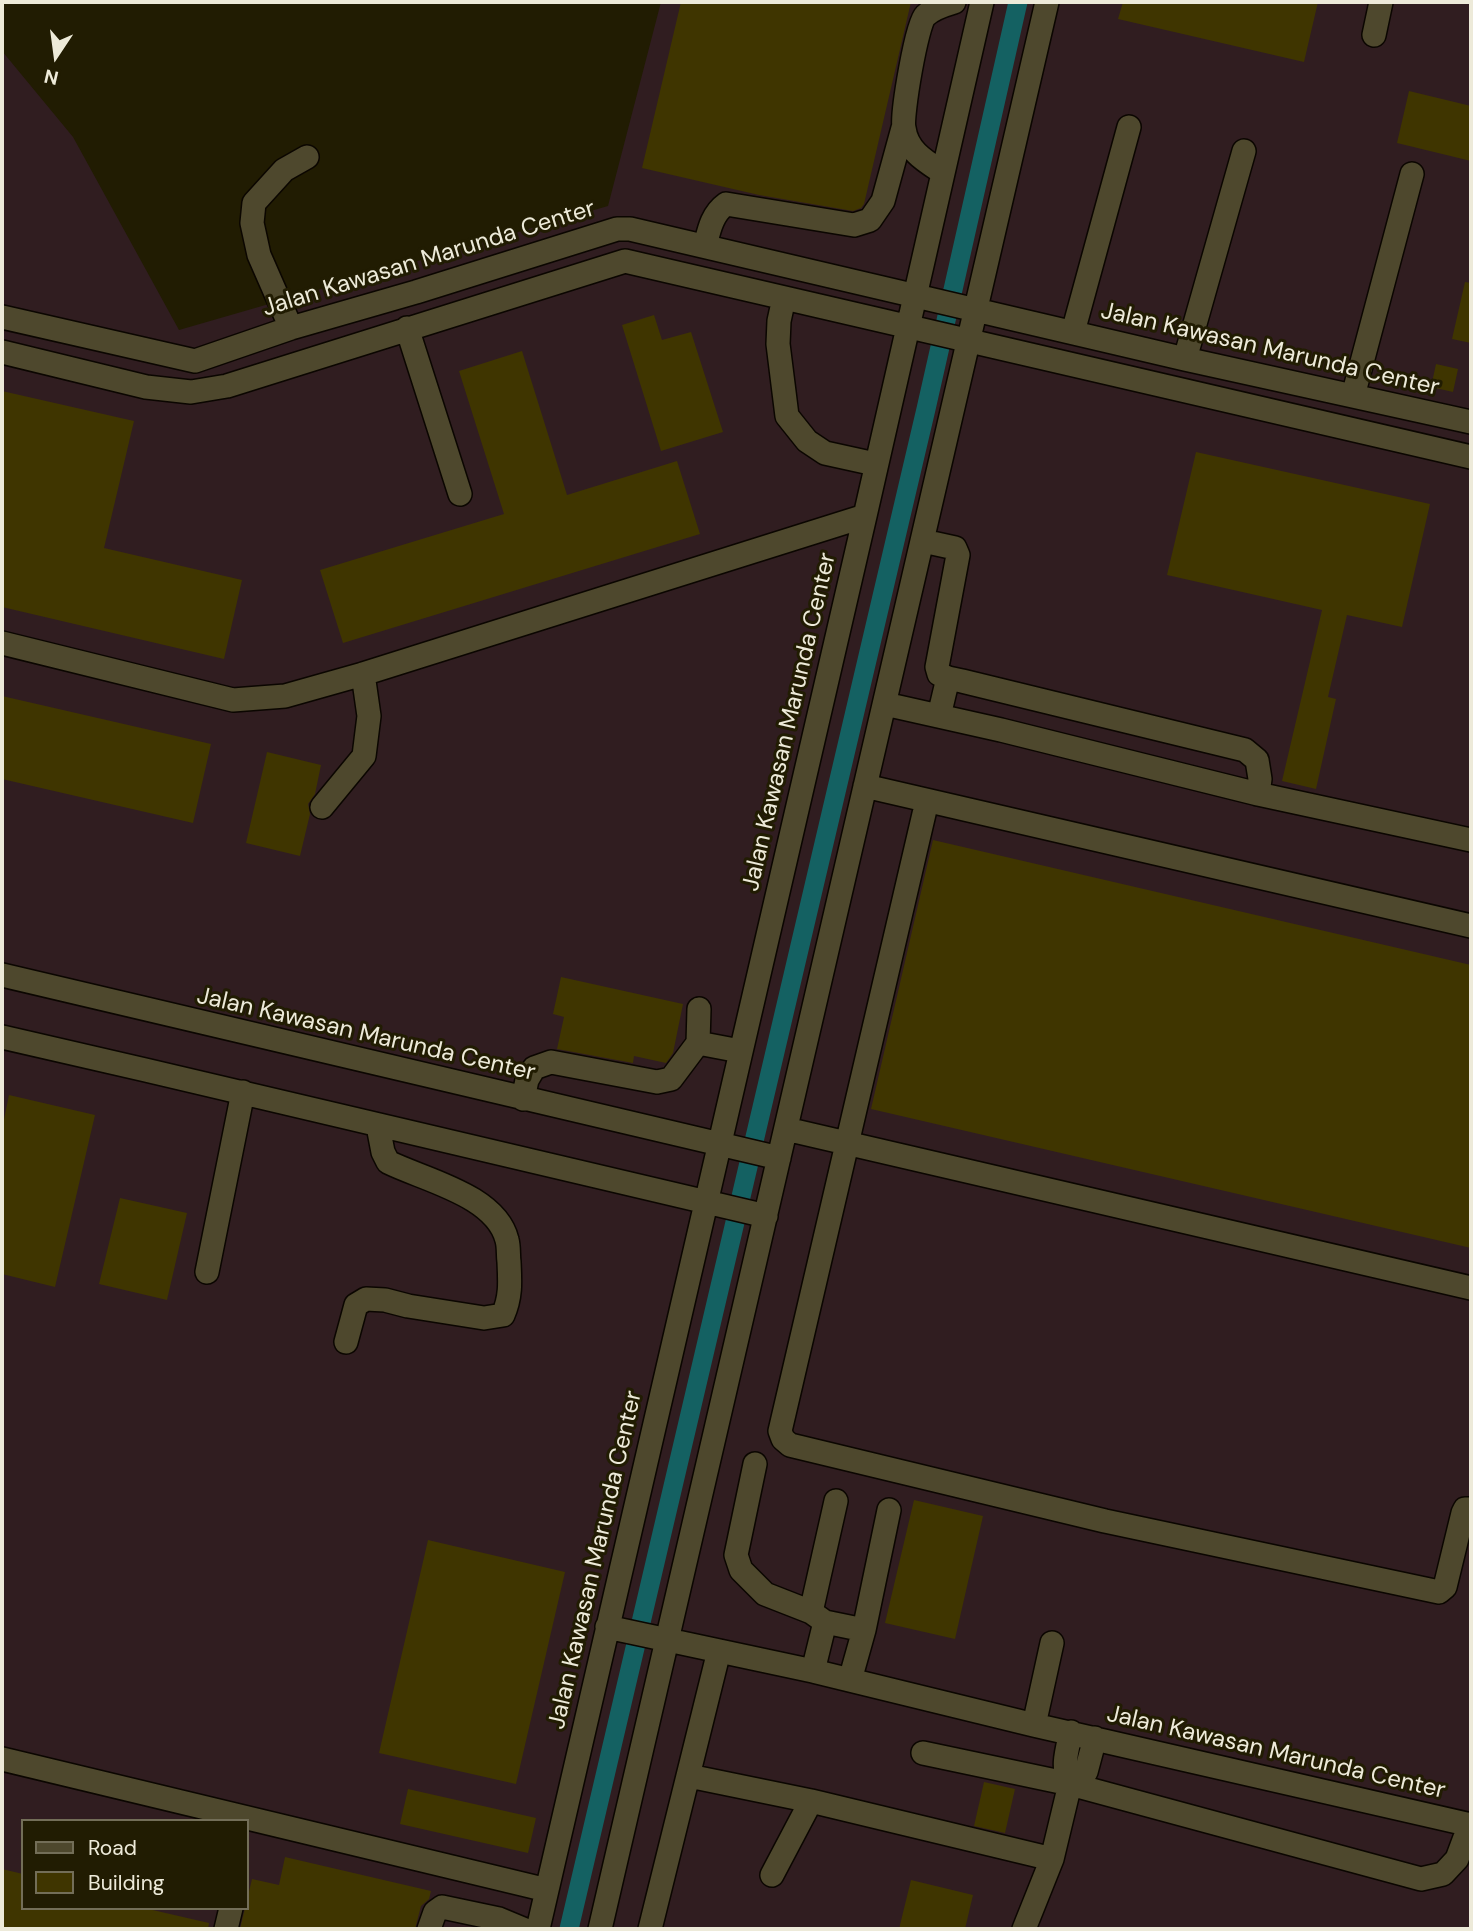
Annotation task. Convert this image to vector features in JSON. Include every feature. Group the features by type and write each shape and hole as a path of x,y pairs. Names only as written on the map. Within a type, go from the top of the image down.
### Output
{"lane":[{"path":"705,246 712,220 726,204 854,225 870,220 883,201 903,128 915,40 925,9 954,2"},
{"name":"Jalan Kawasan Marunda Center","path":"538,1929 709,1203 740,1051 875,464 913,328 942,172 982,2"},
{"path":"600,1929 762,1215 786,1129 923,541 970,307 1046,2"},
{"path":"1374,35 1381,2"},
{"path":"1073,332 1129,127"},
{"path":"903,128 915,154 942,172"},
{"path":"1185,359 1244,151"},
{"path":"291,328 259,255 253,223 254,203 284,170 307,157"},
{"path":"1353,396 1412,174"},
{"name":"Jalan Kawasan Marunda Center","path":"195,361 291,328 617,229 630,229 1185,359 1471,422"},
{"path":"2,352 146,387 191,392 226,386 618,261 632,262 1471,457"},
{"path":"416,292 415,325 460,494"},
{"path":"784,298 778,344 787,416 807,441 825,453 875,464"},
{"path":"2,317 195,361 191,392"},
{"name":"Jalan Kawasan Marunda Center","path":"2,643 233,700 285,696 363,674 865,516"},
{"path":"923,541 955,548 958,555 937,667 939,674 1245,750 1257,760 1261,779 1258,794"},
{"path":"322,807 364,756 369,716 363,674"},
{"path":"939,716 948,678"},
{"path":"1001,730 1008,692"},
{"path":"885,704 1258,794 1471,840"},
{"path":"865,786 1471,926"},
{"path":"927,801 780,1431 783,1439 790,1446 1105,1521 1439,1592 1445,1587 1463,1513 1465,1509 1471,1509"},
{"name":"Jalan Kawasan Marunda Center","path":"2,975 776,1158"},
{"path":"523,1099 527,1080 534,1068 551,1062 657,1082 671,1079 698,1043 699,1009"},
{"path":"2,1037 762,1215"},
{"path":"698,1043 740,1051"},
{"path":"207,1272 243,1092"},
{"path":"346,1342 356,1305 366,1299 484,1318 503,1315 511,1290 507,1240 500,1225 485,1208 449,1187 388,1162 383,1153 378,1126"},
{"path":"786,1129 1471,1288"},
{"path":"755,1464 736,1555 741,1570 765,1594 818,1617 864,1630"},
{"path":"813,1671 818,1617 836,1501"},
{"path":"850,1680 864,1630 889,1510"},
{"name":"Jalan Kawasan Marunda Center","path":"610,1628 813,1671 1034,1725 1471,1825 1457,1859 1443,1874 1421,1879 1070,1784"},
{"path":"1034,1725 1052,1643"},
{"path":"649,1929 719,1651"},
{"name":"Jalan Kawasan Marunda Center","path":"1024,1929 1052,1859 1070,1784 1065,1775 1065,1765 1071,1732"},
{"path":"923,1753 1070,1784 1086,1772 1095,1738"},
{"path":"2,1759 214,1819"},
{"path":"689,1776 811,1801 1052,1859"},
{"path":"772,1875 811,1801"},
{"path":"249,1829 547,1890"},
{"path":"429,1929 435,1912 442,1907 499,1919 523,1929"},
{"path":"226,1929 231,1910"}],"shaded area":[{"path":"661,2 1471,2 1471,1929 2,1929 2,51 73,137 179,330 608,206"}],"building":[{"path":"681,2 911,2 861,208 853,211 759,195 642,168"},
{"path":"1123,2 1318,2 1304,62 1118,19"},
{"path":"1409,91 1471,106 1471,161 1397,143"},
{"path":"1465,282 1471,283 1471,343 1452,339"},
{"path":"654,315 662,340 691,332 723,432 661,451 622,325"},
{"path":"522,351 567,495 677,461 700,534 343,643 320,570 504,514 459,371"},
{"path":"1436,364 1458,369 1453,392 1431,387"},
{"path":"2,391 134,421 104,548 242,580 224,659 2,607"},
{"path":"1196,452 1430,504 1402,627 1347,615 1328,697 1336,699 1316,789 1282,781 1322,610 1167,575"},
{"path":"2,696 211,744 193,823 2,779"},
{"path":"267,752 321,765 315,794 308,804 310,814 300,856 246,843"},
{"path":"933,840 1471,965 1471,1248 871,1109"},
{"path":"561,977 683,1004 673,1053 666,1063 634,1056 633,1063 557,1049 564,1017 553,1014"},
{"path":"9,1095 95,1115 55,1287 2,1274 2,1129"},
{"path":"120,1198 187,1213 167,1300 99,1284"},
{"path":"914,1500 983,1516 955,1639 885,1623"},
{"path":"428,1540 565,1572 516,1784 379,1753"},
{"path":"984,1782 1015,1789 1005,1833 974,1826"},
{"path":"408,1789 536,1818 528,1853 400,1824"},
{"path":"285,1857 431,1891 429,1899 421,1906 415,1929 240,1929 245,1910 248,1910 252,1879 279,1885"},
{"path":"2,1869 21,1874 21,1910 153,1910 209,1923 208,1929 2,1929"},
{"path":"911,1880 973,1895 965,1929 899,1929"}],"waterway":[{"path":"569,1929 926,409 1018,2"}]}
